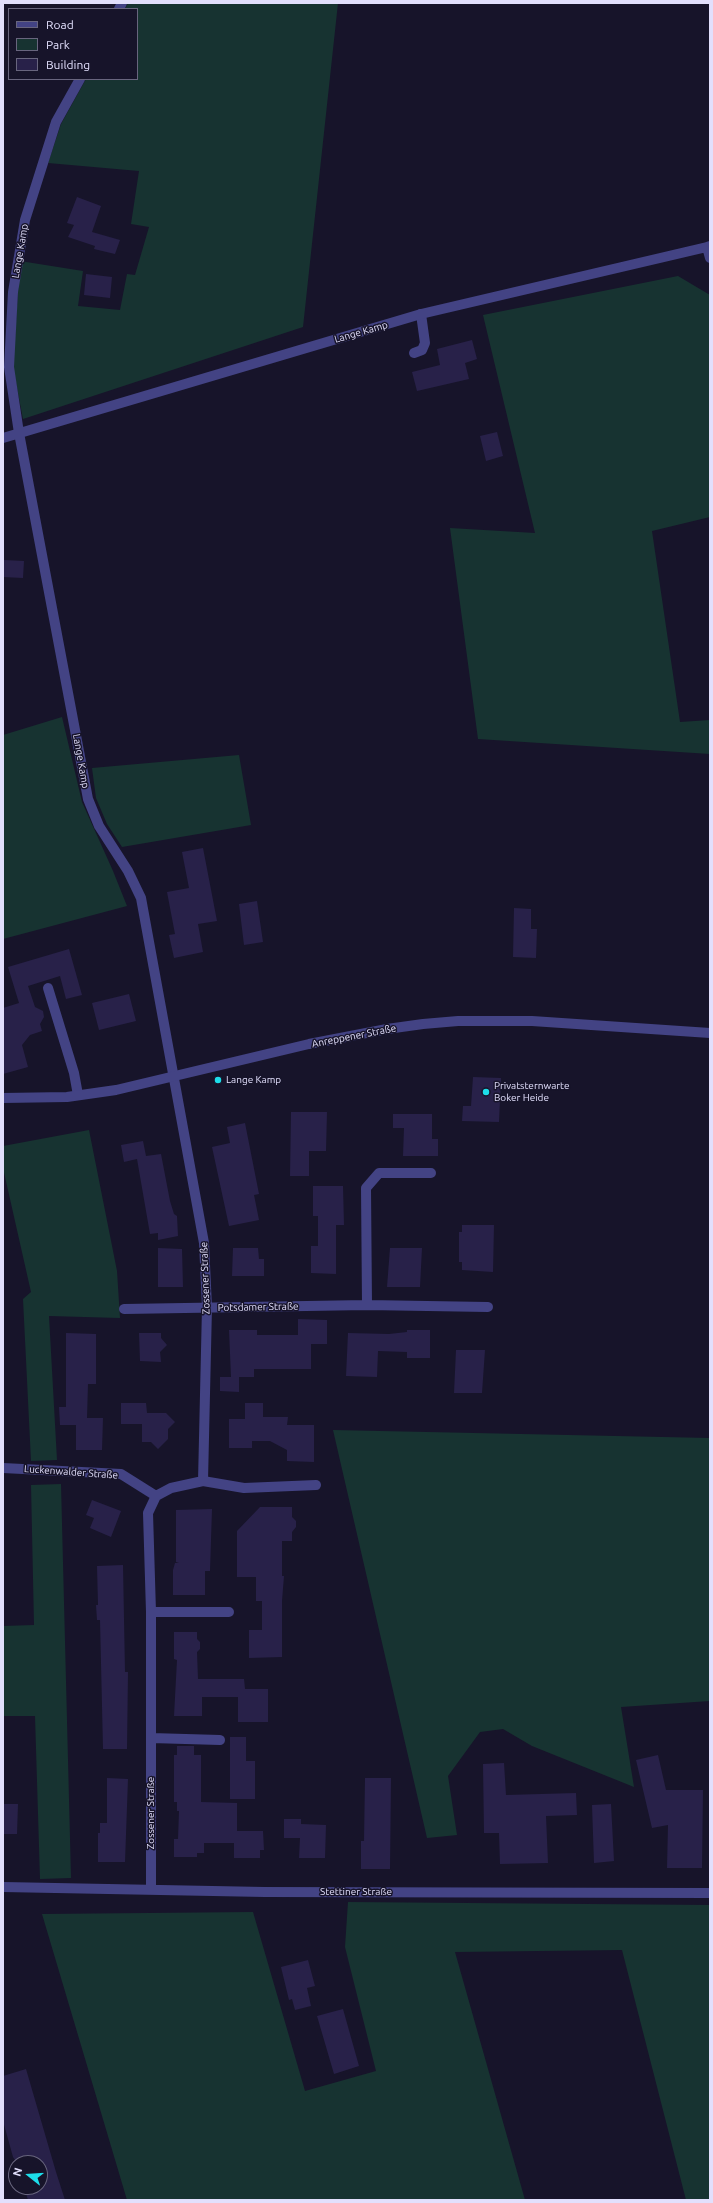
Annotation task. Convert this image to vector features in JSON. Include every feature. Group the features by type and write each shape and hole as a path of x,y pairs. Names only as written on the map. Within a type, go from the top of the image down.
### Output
{"street":[{"name":"Lange Kamp","path":"79,80 56,122 25,220 18,250 13,292 9,367 19,433 88,799 99,826 128,871 141,898 174,1078"},
{"name":"Lange Kamp","path":"3,438 421,314 708,246"},
{"path":"708,246 710,258"},
{"path":"414,354 422,350 425,343 421,314"},
{"path":"48,988 74,1072 78,1095"},
{"name":"Anreppener Straße","path":"3,1098 78,1095 116,1090 174,1078 309,1044 387,1029 458,1021 532,1021 710,1033"},
{"name":"Zossener Straße","path":"174,1078 204,1243 206,1307 203,1481"},
{"path":"367,1305 366,1188 379,1173 431,1173"},
{"name":"Potsdamer Straße","path":"124,1309 367,1305 488,1307"},
{"name":"Luckenwalder Straße","path":"3,1468 121,1474 156,1496"},
{"path":"156,1496 171,1488 203,1481 244,1488 316,1485"},
{"name":"Zossener Straße","path":"151,1888 151,1612 148,1513 156,1496"},
{"path":"151,1612 229,1612"},
{"path":"151,1738 220,1740"},
{"name":"Stettiner Straße","path":"3,1887 151,1888 265,1892 710,1893"}],"green space":[{"path":"128,3 338,3 303,327 23,419 13,367 20,261 83,271 78,306 120,310 127,274 135,275 149,227 131,224 139,171 48,163 61,124 85,80 138,80 138,8 126,8"},
{"path":"678,276 710,295 710,517 652,531 680,722 710,720 710,754 478,739 450,528 535,533 483,315"},
{"path":"62,717 82,802 127,906 3,939 3,735"},
{"path":"239,755 251,825 122,847 107,824 96,798 92,768"},
{"path":"89,1130 117,1271 120,1318 49,1316 57,1460 31,1461 23,1299 31,1292 3,1168 3,1146"},
{"path":"333,1430 710,1438 710,1701 621,1707 634,1787 532,1746 503,1729 480,1732 448,1776 457,1835 427,1838"},
{"path":"61,1484 71,1878 40,1879 35,1716 3,1716 3,1626 34,1625 31,1485"},
{"path":"348,1902 710,1905 710,2200 686,2200 622,1950 455,1952 525,2200 127,2200 42,1914 253,1912 305,2091 376,2071 345,1947"}],"building":[{"path":"77,197 101,206 92,232 120,240 115,254 94,249 95,246 68,237 74,225 67,223"},
{"path":"86,274 112,277 110,298 84,295"},
{"path":"472,340 477,359 465,363 469,379 417,391 412,372 440,365 437,349"},
{"path":"497,432 503,456 486,461 480,436"},
{"path":"4,560 24,561 23,578 3,577"},
{"path":"203,848 217,921 198,924 203,952 174,958 169,935 175,934 167,892 189,888 182,852"},
{"path":"257,901 263,942 244,945 239,904"},
{"path":"514,908 531,909 531,929 537,929 536,958 513,957"},
{"path":"69,949 82,995 66,999 60,976 28,986 35,1007 43,1011 44,1017 40,1024 42,1031 30,1035 22,1045 28,1067 3,1074 3,1008 19,1003 8,967"},
{"path":"129,994 136,1021 99,1030 92,1003"},
{"name":"Privatsternwarte Boker Heide","path":"473,1077 501,1078 499,1122 462,1121 463,1106 471,1106"},
{"path":"291,1112 327,1112 326,1151 309,1151 309,1176 290,1176"},
{"path":"393,1114 432,1114 432,1139 438,1139 438,1156 403,1156 404,1128 393,1128"},
{"path":"245,1123 259,1194 254,1195 259,1220 229,1226 212,1147 230,1143 227,1127"},
{"path":"143,1141 146,1156 161,1154 170,1201 174,1214 177,1216 178,1236 158,1240 158,1233 150,1234 137,1159 124,1162 121,1145"},
{"path":"313,1186 343,1186 344,1225 336,1225 336,1274 311,1273 311,1246 318,1246 318,1216 313,1216"},
{"path":"462,1225 494,1225 493,1272 462,1270 462,1262 459,1262 459,1232 462,1232"},
{"path":"158,1248 182,1249 183,1287 158,1287"},
{"path":"233,1248 258,1248 259,1259 264,1259 264,1276 232,1276"},
{"path":"390,1248 422,1248 420,1287 387,1287"},
{"path":"298,1319 327,1320 327,1344 311,1344 311,1369 254,1369 254,1377 239,1377 239,1392 220,1391 220,1377 231,1377 229,1330 257,1330 257,1335 298,1335"},
{"path":"407,1330 430,1330 430,1358 407,1358 407,1352 378,1351 377,1377 346,1376 348,1333 389,1334 407,1332"},
{"path":"66,1333 96,1334 96,1384 88,1384 87,1418 103,1418 102,1450 76,1450 76,1425 60,1425 59,1407 66,1407"},
{"path":"139,1333 161,1333 161,1338 167,1345 160,1352 161,1362 140,1361"},
{"path":"456,1350 485,1350 482,1393 454,1393"},
{"path":"121,1403 146,1403 147,1413 166,1413 175,1422 168,1429 168,1439 158,1449 151,1442 142,1442 142,1424 121,1424"},
{"path":"245,1403 263,1403 263,1417 288,1417 287,1425 314,1425 314,1462 287,1461 287,1450 270,1441 252,1441 252,1448 229,1448 229,1419 245,1419"},
{"path":"92,1500 121,1511 111,1537 90,1528 94,1518 86,1515"},
{"path":"260,1507 292,1507 292,1517 296,1521 296,1527 292,1532 292,1541 282,1541 282,1576 284,1576 282,1601 282,1657 249,1658 249,1630 262,1630 262,1601 256,1601 256,1577 237,1577 237,1531"},
{"path":"212,1509 210,1571 205,1571 205,1595 173,1595 173,1570 175,1563 179,1563 176,1562 176,1510"},
{"path":"123,1565 125,1672 128,1672 127,1749 103,1749 100,1620 97,1620 96,1605 98,1605 97,1566"},
{"path":"174,1632 197,1632 197,1639 200,1642 200,1649 197,1652 198,1679 244,1679 245,1689 268,1689 268,1722 238,1722 238,1697 202,1697 202,1716 174,1716 177,1660 174,1659"},
{"path":"230,1737 246,1737 246,1761 255,1761 255,1799 230,1799"},
{"path":"177,1746 194,1746 194,1755 201,1755 201,1802 237,1803 237,1831 263,1831 264,1850 260,1850 260,1858 234,1858 234,1843 204,1843 204,1853 197,1853 197,1857 174,1857 174,1839 178,1839 179,1811 177,1811 177,1802 174,1802 174,1755 177,1755"},
{"path":"658,1755 666,1790 703,1790 702,1868 667,1868 668,1825 652,1828 636,1760"},
{"path":"504,1763 506,1795 576,1793 577,1815 546,1816 548,1863 500,1864 499,1833 484,1833 483,1764"},
{"path":"107,1778 128,1779 125,1862 98,1862 98,1833 100,1833 100,1823 107,1823"},
{"path":"365,1778 391,1778 390,1869 361,1869 361,1841 364,1841"},
{"path":"3,1804 18,1804 17,1834 3,1834"},
{"path":"611,1804 614,1861 594,1863 592,1805"},
{"path":"284,1819 301,1819 301,1824 326,1825 325,1858 299,1858 300,1838 284,1838"},
{"path":"308,1960 315,1986 307,1988 311,2006 295,2010 292,1999 289,2000 281,1967"},
{"path":"343,2009 359,2066 334,2074 317,2016"},
{"path":"26,2069 65,2200 28,2200 26,2195 48,2195 48,2155 12,2155 3,2121 3,2076"}],"place":[{"name":"Lange Kamp","path":"218,1080"},
{"name":"Privatsternwarte Boker Heide","path":"486,1092"}]}
